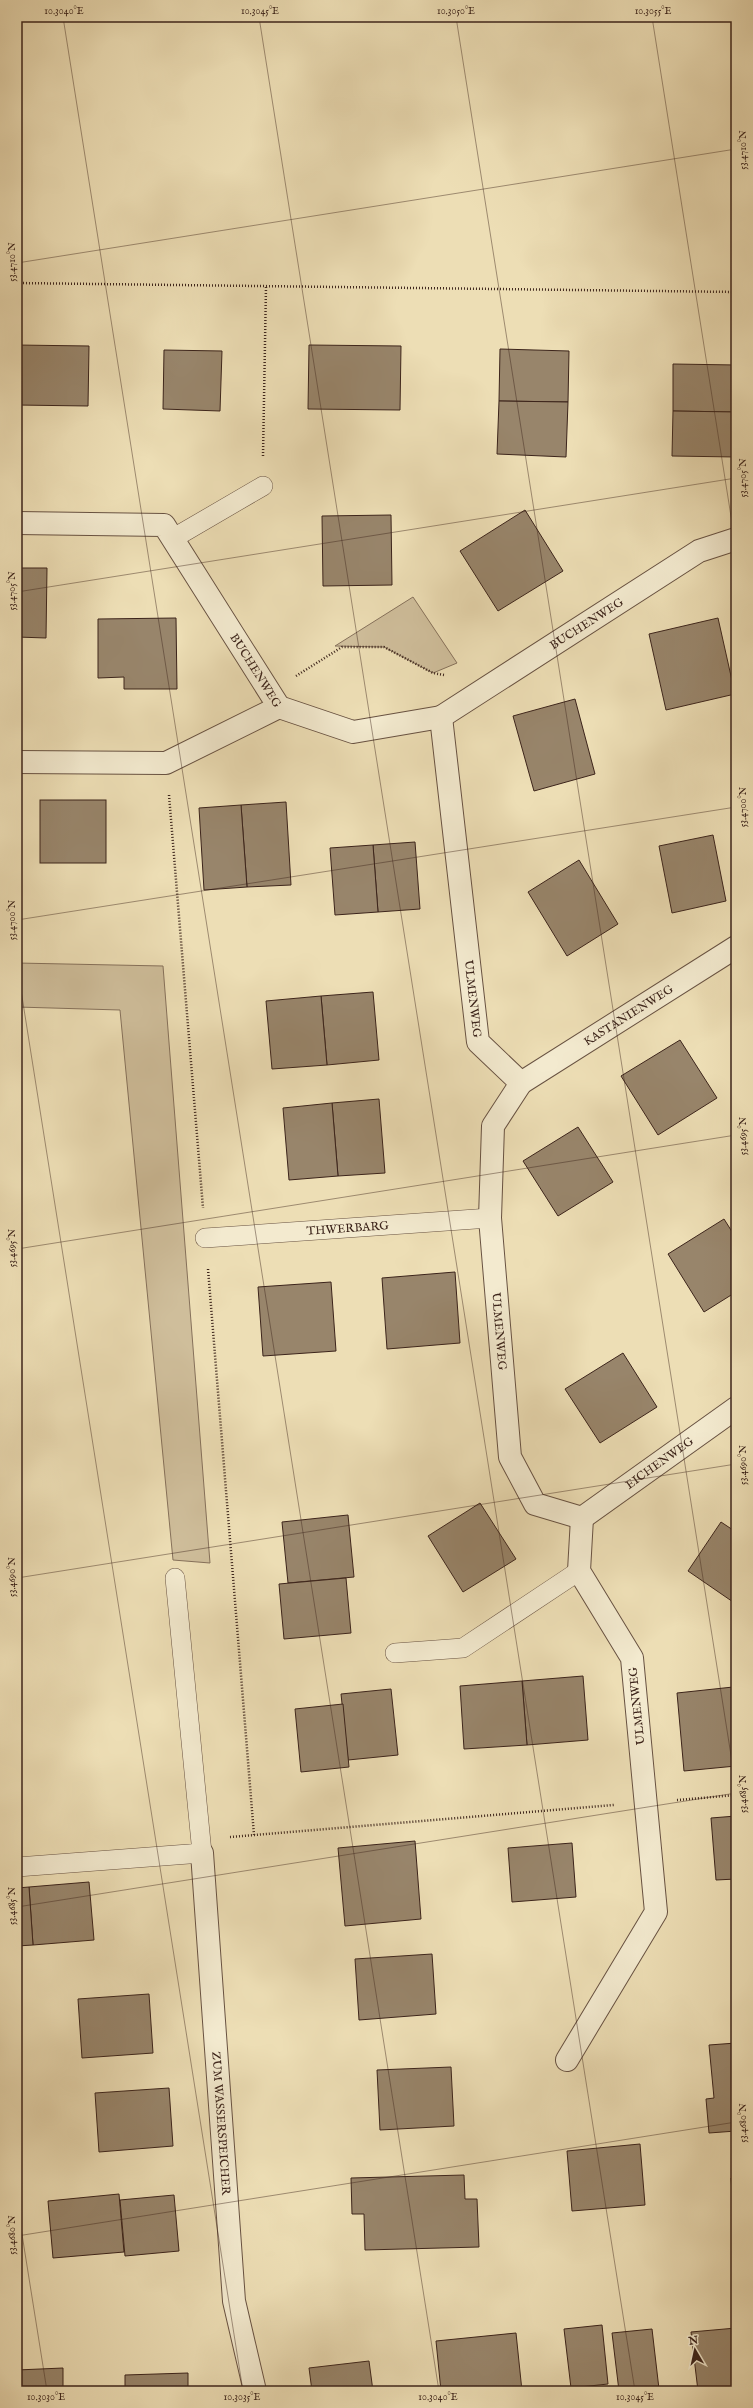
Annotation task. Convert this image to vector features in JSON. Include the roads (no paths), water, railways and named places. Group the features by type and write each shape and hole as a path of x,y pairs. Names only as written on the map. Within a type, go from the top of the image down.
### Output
{"street":[{"name":"BUCHENWEG","path":"17,522 164,525 274,700 166,763 17,762"},
{"name":"BUCHENWEG","path":"441,717 699,551 736,539"},
{"path":"274,700 353,732 441,717"},
{"name":"ULMENWEG","path":"441,717 478,1042 521,1083 494,1126 490,1218 510,1457 535,1504 582,1518"},
{"name":"KASTANIENWEG","path":"521,1083 736,947"},
{"name":"EICHENWEG","path":"582,1518 736,1408"},
{"path":"579,1571 582,1518"},
{"name":"ULMENWEG","path":"567,2060 656,1912 647,1803 632,1658 579,1571"},
{"name":"ZUM WASSERSPEICHER","path":"201,1846 234,2301 255,2391"}],"lane":[{"path":"172,539 263,486"},
{"name":"THWERBARG","path":"206,1238 490,1218"},
{"path":"394,1653 463,1648 579,1571"},
{"path":"17,1867 201,1846 175,1578"}]}
